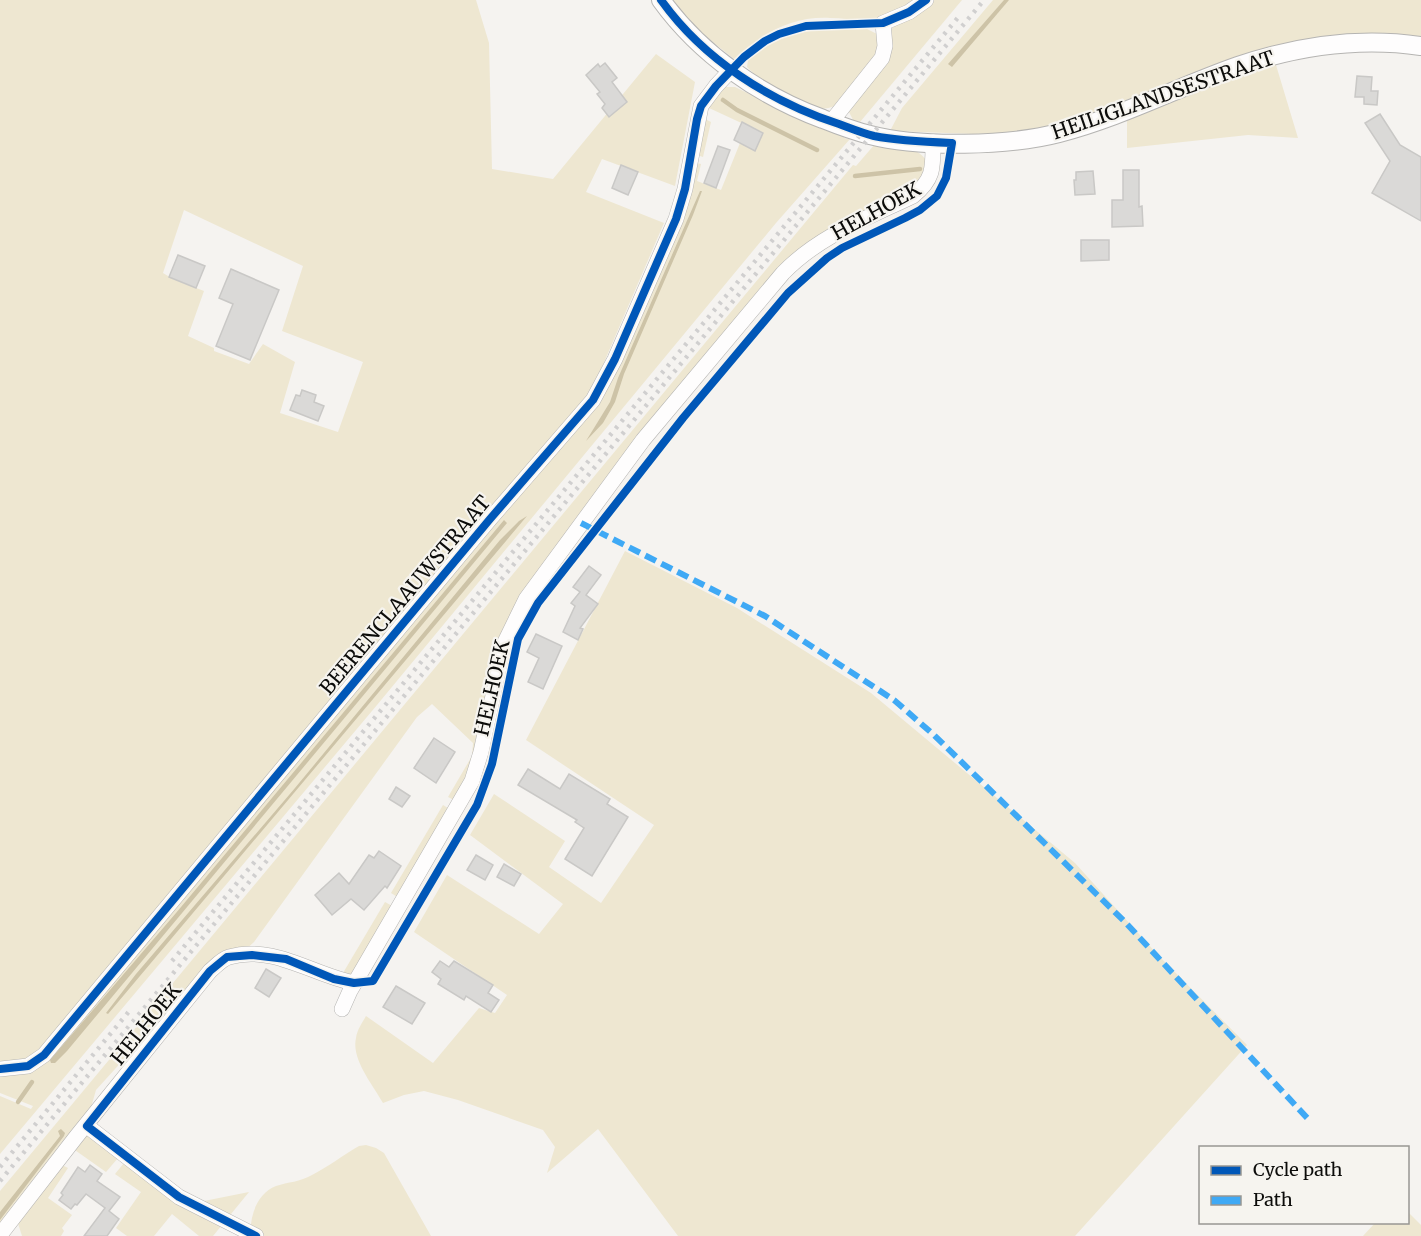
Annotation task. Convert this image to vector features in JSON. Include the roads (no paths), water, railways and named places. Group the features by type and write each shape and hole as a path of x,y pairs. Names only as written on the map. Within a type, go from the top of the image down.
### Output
{"street":[{"name":"HEILIGLANDSESTRAAT","path":"661,0 678,23 731,70 776,98 831,122 872,135 933,142 997,143 1059,134 1239,66 1304,49 1352,42 1395,42 1421,46"},
{"path":"831,122 882,58 885,46 883,22 909,12 926,0"},
{"name":"BEERENCLAAUWSTRAAT","path":"0,1069 28,1066 44,1055 490,519 593,400 615,359 676,219 685,189 701,106 731,70"},
{"name":"HELHOEK","path":"342,1009 354,983 472,781 481,752 504,644 526,599 643,440 783,273 793,262 826,238 913,196 922,189 932,172 933,142"},
{"name":"HELHOEK","path":"87,1126 210,971 227,957 252,954 286,959 334,979 354,983"},
{"path":"0,1235 87,1126 179,1197 256,1236"}],"waterway":[{"path":"723,100 737,110 817,150"},
{"path":"855,176 920,169"},
{"path":"18,1102 32,1082"}],"railway":[{"path":"0,1181 984,0"},
{"path":"172,961 961,14"},
{"path":"0,1167 131,1009"}]}
